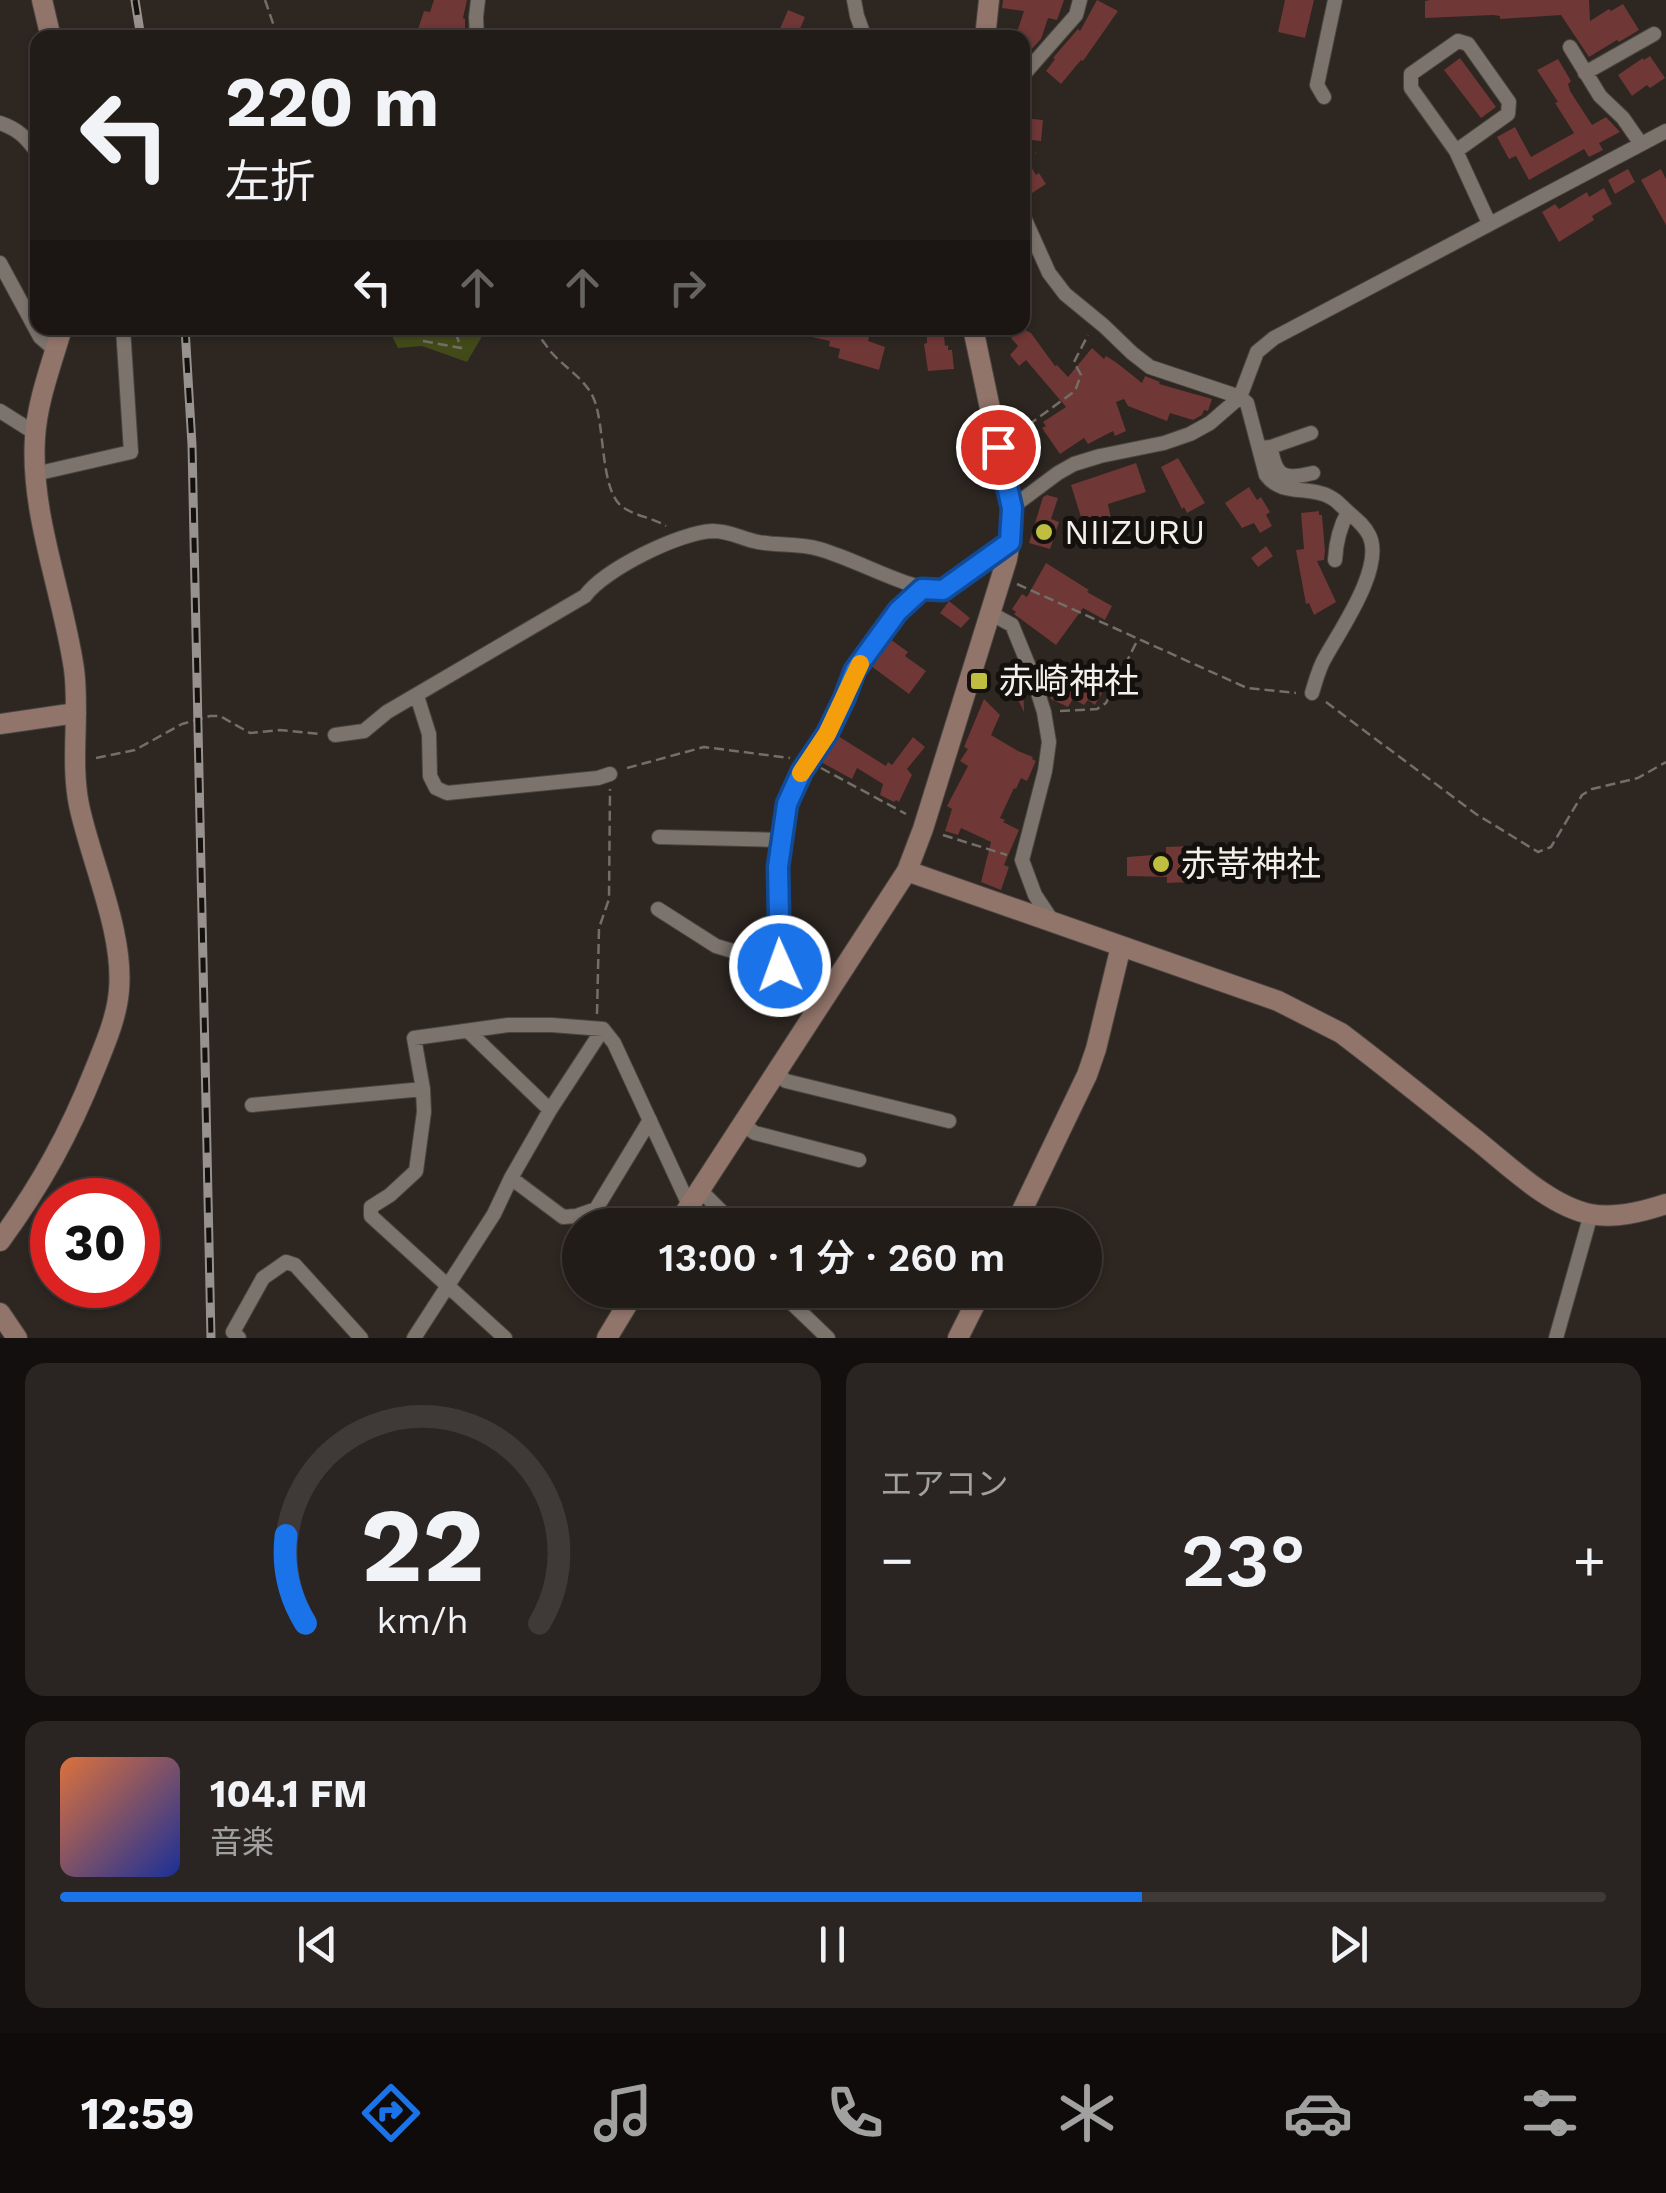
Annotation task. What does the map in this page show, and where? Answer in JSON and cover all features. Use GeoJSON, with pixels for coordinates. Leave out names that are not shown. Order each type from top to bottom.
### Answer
{"type":"FeatureCollection","features":[{"type":"Feature","properties":{"kind":"street"},"geometry":{"type":"LineString","coordinates":[[42,0],[48,30]]}},
{"type":"Feature","properties":{"kind":"street"},"geometry":{"type":"LineString","coordinates":[[477,30],[478,0]]}},
{"type":"Feature","properties":{"kind":"street"},"geometry":{"type":"LineString","coordinates":[[854,0],[862,30]]}},
{"type":"Feature","properties":{"kind":"street"},"geometry":{"type":"LineString","coordinates":[[986,30],[989,0]]}},
{"type":"Feature","properties":{"kind":"street"},"geometry":{"type":"LineString","coordinates":[[1030,68],[1076,14],[1080,0]]}},
{"type":"Feature","properties":{"kind":"street"},"geometry":{"type":"LineString","coordinates":[[1324,97],[1317,85],[1335,0]]}},
{"type":"Feature","properties":{"kind":"street"},"geometry":{"type":"LineString","coordinates":[[1585,73],[1654,34]]}},
{"type":"Feature","properties":{"kind":"street"},"geometry":{"type":"LineString","coordinates":[[1456,151],[1508,114],[1509,102],[1468,44],[1458,41],[1411,74],[1411,88],[1456,151],[1489,223]]}},
{"type":"Feature","properties":{"kind":"street"},"geometry":{"type":"LineString","coordinates":[[1570,48],[1600,96],[1624,118],[1641,144]]}},
{"type":"Feature","properties":{"kind":"street"},"geometry":{"type":"LineString","coordinates":[[0,123],[15,128],[30,142]]}},
{"type":"Feature","properties":{"kind":"street"},"geometry":{"type":"LineString","coordinates":[[1012,508],[1074,464],[1164,443],[1210,423],[1240,397],[1257,352],[1274,338],[1666,131]]}},
{"type":"Feature","properties":{"kind":"street"},"geometry":{"type":"LineString","coordinates":[[1030,231],[1049,273],[1065,294],[1150,367],[1240,397],[1247,403],[1276,470],[1290,478],[1313,473]]}},
{"type":"Feature","properties":{"kind":"street"},"geometry":{"type":"LineString","coordinates":[[0,263],[30,318]]}},
{"type":"Feature","properties":{"kind":"street"},"geometry":{"type":"LineString","coordinates":[[39,335],[56,352]]}},
{"type":"Feature","properties":{"kind":"street"},"geometry":{"type":"LineString","coordinates":[[0,1241],[61,1148],[104,1046],[119,990],[114,933],[78,797],[74,670],[36,474],[35,433],[60,335]]}},
{"type":"Feature","properties":{"kind":"street"},"geometry":{"type":"LineString","coordinates":[[36,474],[131,452],[123,335]]}},
{"type":"Feature","properties":{"kind":"street"},"geometry":{"type":"LineString","coordinates":[[688,1208],[907,872],[924,826],[1010,542],[1012,508],[974,335]]}},
{"type":"Feature","properties":{"kind":"street"},"geometry":{"type":"LineString","coordinates":[[0,411],[35,433]]}},
{"type":"Feature","properties":{"kind":"street"},"geometry":{"type":"LineString","coordinates":[[1266,448],[1310,433]]}},
{"type":"Feature","properties":{"kind":"street"},"geometry":{"type":"LineString","coordinates":[[1266,448],[1266,475],[1271,482],[1288,490],[1332,498],[1360,523],[1373,546],[1369,575],[1345,627],[1323,660],[1312,693]]}},
{"type":"Feature","properties":{"kind":"street"},"geometry":{"type":"LineString","coordinates":[[1334,560],[1341,524],[1348,512]]}},
{"type":"Feature","properties":{"kind":"street"},"geometry":{"type":"LineString","coordinates":[[335,735],[364,731],[387,712],[584,596],[628,563],[685,536],[728,532],[757,542],[800,545],[922,589],[943,590],[1010,542]]}},
{"type":"Feature","properties":{"kind":"street"},"geometry":{"type":"LineString","coordinates":[[780,966],[777,880],[787,804],[827,734],[855,670],[898,611],[922,589]]}},
{"type":"Feature","properties":{"kind":"street"},"geometry":{"type":"LineString","coordinates":[[990,613],[1012,625],[1044,712],[1047,757],[1022,860],[1036,896],[1053,922]]}},
{"type":"Feature","properties":{"kind":"street"},"geometry":{"type":"LineString","coordinates":[[417,696],[430,734],[430,776],[436,788],[447,793],[610,774]]}},
{"type":"Feature","properties":{"kind":"street"},"geometry":{"type":"LineString","coordinates":[[0,724],[76,713]]}},
{"type":"Feature","properties":{"kind":"street"},"geometry":{"type":"LineString","coordinates":[[659,838],[780,840]]}},
{"type":"Feature","properties":{"kind":"street"},"geometry":{"type":"LineString","coordinates":[[907,872],[1278,1001],[1341,1032],[1564,1206],[1591,1214],[1616,1215],[1666,1204]]}},
{"type":"Feature","properties":{"kind":"street"},"geometry":{"type":"LineString","coordinates":[[658,909],[716,946],[836,982]]}},
{"type":"Feature","properties":{"kind":"street"},"geometry":{"type":"LineString","coordinates":[[1022,1208],[1087,1075],[1121,946]]}},
{"type":"Feature","properties":{"kind":"street"},"geometry":{"type":"LineString","coordinates":[[505,1338],[371,1216],[370,1206],[390,1195],[416,1170],[424,1112],[414,1038],[508,1024],[603,1030],[614,1043],[650,1120],[700,1208]]}},
{"type":"Feature","properties":{"kind":"street"},"geometry":{"type":"LineString","coordinates":[[414,1338],[494,1214],[550,1110],[603,1030]]}},
{"type":"Feature","properties":{"kind":"street"},"geometry":{"type":"LineString","coordinates":[[468,1031],[550,1110]]}},
{"type":"Feature","properties":{"kind":"street"},"geometry":{"type":"LineString","coordinates":[[776,1073],[786,1081],[949,1121]]}},
{"type":"Feature","properties":{"kind":"street"},"geometry":{"type":"LineString","coordinates":[[252,1105],[423,1089]]}},
{"type":"Feature","properties":{"kind":"street"},"geometry":{"type":"LineString","coordinates":[[511,1178],[563,1217],[596,1209],[650,1120]]}},
{"type":"Feature","properties":{"kind":"street"},"geometry":{"type":"LineString","coordinates":[[742,1124],[755,1133],[859,1160]]}},
{"type":"Feature","properties":{"kind":"street"},"geometry":{"type":"LineString","coordinates":[[694,1198],[709,1208]]}},
{"type":"Feature","properties":{"kind":"street"},"geometry":{"type":"LineString","coordinates":[[1556,1338],[1591,1214]]}},
{"type":"Feature","properties":{"kind":"street"},"geometry":{"type":"LineString","coordinates":[[238,1338],[233,1332],[263,1278],[286,1262],[294,1265],[361,1338]]}},
{"type":"Feature","properties":{"kind":"street"},"geometry":{"type":"LineString","coordinates":[[607,1338],[625,1308]]}},
{"type":"Feature","properties":{"kind":"street"},"geometry":{"type":"LineString","coordinates":[[797,1308],[828,1338]]}},
{"type":"Feature","properties":{"kind":"street"},"geometry":{"type":"LineString","coordinates":[[958,1338],[973,1308]]}},
{"type":"Feature","properties":{"kind":"street"},"geometry":{"type":"LineString","coordinates":[[0,1313],[17,1338]]}},
{"type":"Feature","properties":{"kind":"path"},"geometry":{"type":"LineString","coordinates":[[265,0],[275,30]]}},
{"type":"Feature","properties":{"kind":"path"},"geometry":{"type":"LineString","coordinates":[[1030,150],[1036,153]]}},
{"type":"Feature","properties":{"kind":"path"},"geometry":{"type":"LineString","coordinates":[[998,447],[1077,388],[1082,375],[1074,362],[1096,319]]}},
{"type":"Feature","properties":{"kind":"path"},"geometry":{"type":"LineString","coordinates":[[423,342],[461,348],[456,335]]}},
{"type":"Feature","properties":{"kind":"path"},"geometry":{"type":"LineString","coordinates":[[538,335],[580,378],[594,399],[609,482],[618,502],[685,536]]}},
{"type":"Feature","properties":{"kind":"path"},"geometry":{"type":"LineString","coordinates":[[1001,578],[1246,688],[1312,693],[1476,814],[1538,852],[1551,847],[1582,795],[1638,778],[1666,762]]}},
{"type":"Feature","properties":{"kind":"path"},"geometry":{"type":"LineString","coordinates":[[1044,712],[1098,708],[1106,703],[1137,640]]}},
{"type":"Feature","properties":{"kind":"path"},"geometry":{"type":"LineString","coordinates":[[74,761],[135,750],[182,724],[210,716],[220,716],[250,733],[280,730],[335,735]]}},
{"type":"Feature","properties":{"kind":"path"},"geometry":{"type":"LineString","coordinates":[[603,1030],[597,1000],[599,928],[609,899],[610,774],[704,746],[809,760],[924,826],[1022,860]]}},
{"type":"Feature","properties":{"kind":"green space"},"geometry":{"type":"Polygon","coordinates":[[[392,335],[483,335],[467,362],[422,346],[398,348],[392,335]]]}},
{"type":"Feature","properties":{"kind":"building"},"geometry":{"type":"Polygon","coordinates":[[[434,0],[467,0],[465,30],[418,29],[424,11],[430,12],[434,0]]]}},
{"type":"Feature","properties":{"kind":"building"},"geometry":{"type":"Polygon","coordinates":[[[1003,0],[1064,0],[1057,20],[1048,18],[1041,39],[1030,51],[1030,30],[1018,30],[1024,11],[1002,8],[1003,0]]]}},
{"type":"Feature","properties":{"kind":"building"},"geometry":{"type":"Polygon","coordinates":[[[1097,0],[1118,11],[1083,61],[1061,84],[1046,71],[1058,52],[1080,31],[1097,0]]]}},
{"type":"Feature","properties":{"kind":"building"},"geometry":{"type":"Polygon","coordinates":[[[1285,0],[1314,0],[1305,38],[1278,32],[1285,0]]]}},
{"type":"Feature","properties":{"kind":"building"},"geometry":{"type":"Polygon","coordinates":[[[1430,0],[1589,0],[1590,21],[1623,4],[1639,30],[1589,57],[1561,15],[1425,18],[1425,1],[1430,0]]]}},
{"type":"Feature","properties":{"kind":"building"},"geometry":{"type":"Polygon","coordinates":[[[788,10],[805,17],[799,30],[779,30],[788,10]]]}},
{"type":"Feature","properties":{"kind":"building"},"geometry":{"type":"Polygon","coordinates":[[[1650,56],[1665,78],[1632,96],[1618,75],[1650,56]]]}},
{"type":"Feature","properties":{"kind":"building"},"geometry":{"type":"Polygon","coordinates":[[[1460,58],[1496,107],[1481,118],[1444,70],[1460,58]]]}},
{"type":"Feature","properties":{"kind":"building"},"geometry":{"type":"Polygon","coordinates":[[[1558,59],[1571,81],[1570,91],[1592,125],[1606,117],[1620,132],[1599,143],[1603,150],[1589,157],[1584,149],[1529,180],[1516,156],[1509,159],[1497,137],[1515,127],[1531,157],[1574,133],[1537,70],[1558,59]]]}},
{"type":"Feature","properties":{"kind":"building"},"geometry":{"type":"Polygon","coordinates":[[[1030,119],[1043,120],[1041,141],[1030,140],[1030,119]]]}},
{"type":"Feature","properties":{"kind":"building"},"geometry":{"type":"Polygon","coordinates":[[[1030,165],[1046,184],[1032,193],[1030,190],[1030,165]]]}},
{"type":"Feature","properties":{"kind":"building"},"geometry":{"type":"Polygon","coordinates":[[[1628,169],[1635,182],[1615,194],[1608,180],[1628,169]]]}},
{"type":"Feature","properties":{"kind":"building"},"geometry":{"type":"Polygon","coordinates":[[[1661,169],[1666,179],[1666,225],[1641,180],[1661,169]]]}},
{"type":"Feature","properties":{"kind":"building"},"geometry":{"type":"Polygon","coordinates":[[[1604,188],[1612,204],[1559,242],[1542,212],[1555,204],[1559,209],[1587,192],[1589,197],[1604,188]]]}},
{"type":"Feature","properties":{"kind":"building"},"geometry":{"type":"Polygon","coordinates":[[[1031,333],[1068,377],[1092,348],[1142,383],[1145,376],[1159,384],[1212,399],[1208,411],[1193,420],[1170,413],[1167,421],[1128,406],[1124,399],[1116,402],[1126,431],[1115,436],[1113,431],[1088,444],[1084,438],[1060,454],[1042,428],[1046,426],[1043,422],[1066,407],[1026,360],[1019,366],[1010,355],[1018,346],[1011,338],[1031,333]]]}},
{"type":"Feature","properties":{"kind":"building"},"geometry":{"type":"Polygon","coordinates":[[[803,335],[869,335],[868,341],[885,347],[879,370],[838,358],[840,349],[829,346],[830,341],[803,335]]]}},
{"type":"Feature","properties":{"kind":"building"},"geometry":{"type":"Polygon","coordinates":[[[944,336],[945,346],[952,350],[954,369],[928,371],[924,344],[927,337],[944,336]]]}},
{"type":"Feature","properties":{"kind":"building"},"geometry":{"type":"Polygon","coordinates":[[[1178,458],[1205,503],[1187,513],[1161,467],[1178,458]]]}},
{"type":"Feature","properties":{"kind":"building"},"geometry":{"type":"Polygon","coordinates":[[[1136,463],[1146,492],[1108,504],[1113,529],[1090,536],[1071,485],[1136,463]]]}},
{"type":"Feature","properties":{"kind":"building"},"geometry":{"type":"Polygon","coordinates":[[[1249,487],[1270,512],[1266,515],[1272,526],[1260,533],[1254,523],[1242,528],[1225,503],[1249,487]]]}},
{"type":"Feature","properties":{"kind":"building","name":"NIIZURU"},"geometry":{"type":"Polygon","coordinates":[[[1043,497],[1058,498],[1051,519],[1059,522],[1050,549],[1029,543],[1043,497]]]}},
{"type":"Feature","properties":{"kind":"building"},"geometry":{"type":"Polygon","coordinates":[[[1319,511],[1325,551],[1324,560],[1317,561],[1336,602],[1314,615],[1309,603],[1306,604],[1296,550],[1304,549],[1301,513],[1319,511]]]}},
{"type":"Feature","properties":{"kind":"building"},"geometry":{"type":"Polygon","coordinates":[[[1266,546],[1273,556],[1258,567],[1251,558],[1266,546]]]}},
{"type":"Feature","properties":{"kind":"building"},"geometry":{"type":"Polygon","coordinates":[[[1046,563],[1112,606],[1105,620],[1083,608],[1056,645],[1012,609],[1022,594],[1027,597],[1046,563]]]}},
{"type":"Feature","properties":{"kind":"building"},"geometry":{"type":"Polygon","coordinates":[[[949,601],[970,618],[961,628],[940,613],[949,601]]]}},
{"type":"Feature","properties":{"kind":"building"},"geometry":{"type":"Polygon","coordinates":[[[890,639],[926,671],[909,694],[871,666],[890,639]]]}},
{"type":"Feature","properties":{"kind":"building"},"geometry":{"type":"Polygon","coordinates":[[[1005,667],[1019,671],[1023,679],[1024,712],[1011,685],[996,680],[1005,667]]]}},
{"type":"Feature","properties":{"kind":"building"},"geometry":{"type":"Polygon","coordinates":[[[1059,674],[1083,688],[1087,681],[1101,689],[1095,705],[1073,699],[1068,707],[1051,699],[1049,692],[1059,674]]]}},
{"type":"Feature","properties":{"kind":"building"},"geometry":{"type":"Polygon","coordinates":[[[984,699],[1000,715],[991,735],[1036,761],[1027,781],[1021,778],[1014,788],[1000,818],[1019,830],[1004,865],[1009,867],[1001,890],[981,882],[991,842],[961,828],[958,835],[945,831],[952,809],[947,806],[968,766],[960,761],[968,749],[964,747],[984,699]]]}},
{"type":"Feature","properties":{"kind":"building"},"geometry":{"type":"Polygon","coordinates":[[[838,736],[886,766],[888,762],[892,765],[913,737],[925,747],[907,769],[912,775],[899,802],[880,795],[883,784],[857,768],[852,779],[821,762],[838,736]]]}},
{"type":"Feature","properties":{"kind":"building","name":"赤嵜神社"},"geometry":{"type":"Polygon","coordinates":[[[1190,846],[1196,871],[1191,871],[1192,882],[1167,883],[1167,877],[1127,876],[1127,857],[1166,854],[1166,847],[1190,846]]]}},
{"type":"Feature","properties":{"kind":"railway"},"geometry":{"type":"LineString","coordinates":[[135,0],[140,30]]}},
{"type":"Feature","properties":{"kind":"railway"},"geometry":{"type":"LineString","coordinates":[[185,335],[192,445],[211,1338]]}},
{"type":"Feature","properties":{"kind":"slow traffic"},"geometry":{"type":"LineString","coordinates":[[801,773],[827,734],[860,664]]}},
{"type":"Feature","properties":{"kind":"place","name":"NIIZURU"},"geometry":{"type":"Point","coordinates":[1044,532]}},
{"type":"Feature","properties":{"kind":"place","name":"赤崎神社"},"geometry":{"type":"Point","coordinates":[979,681]}},
{"type":"Feature","properties":{"kind":"place","name":"赤嵜神社"},"geometry":{"type":"Point","coordinates":[1161,864]}},
{"type":"Feature","properties":{"kind":"route"},"geometry":{"type":"LineString","coordinates":[[780,966],[778,867],[787,804],[802,771],[827,734],[855,670],[898,611],[922,589],[943,590],[1010,542],[1012,508],[998,447]]}}]}
